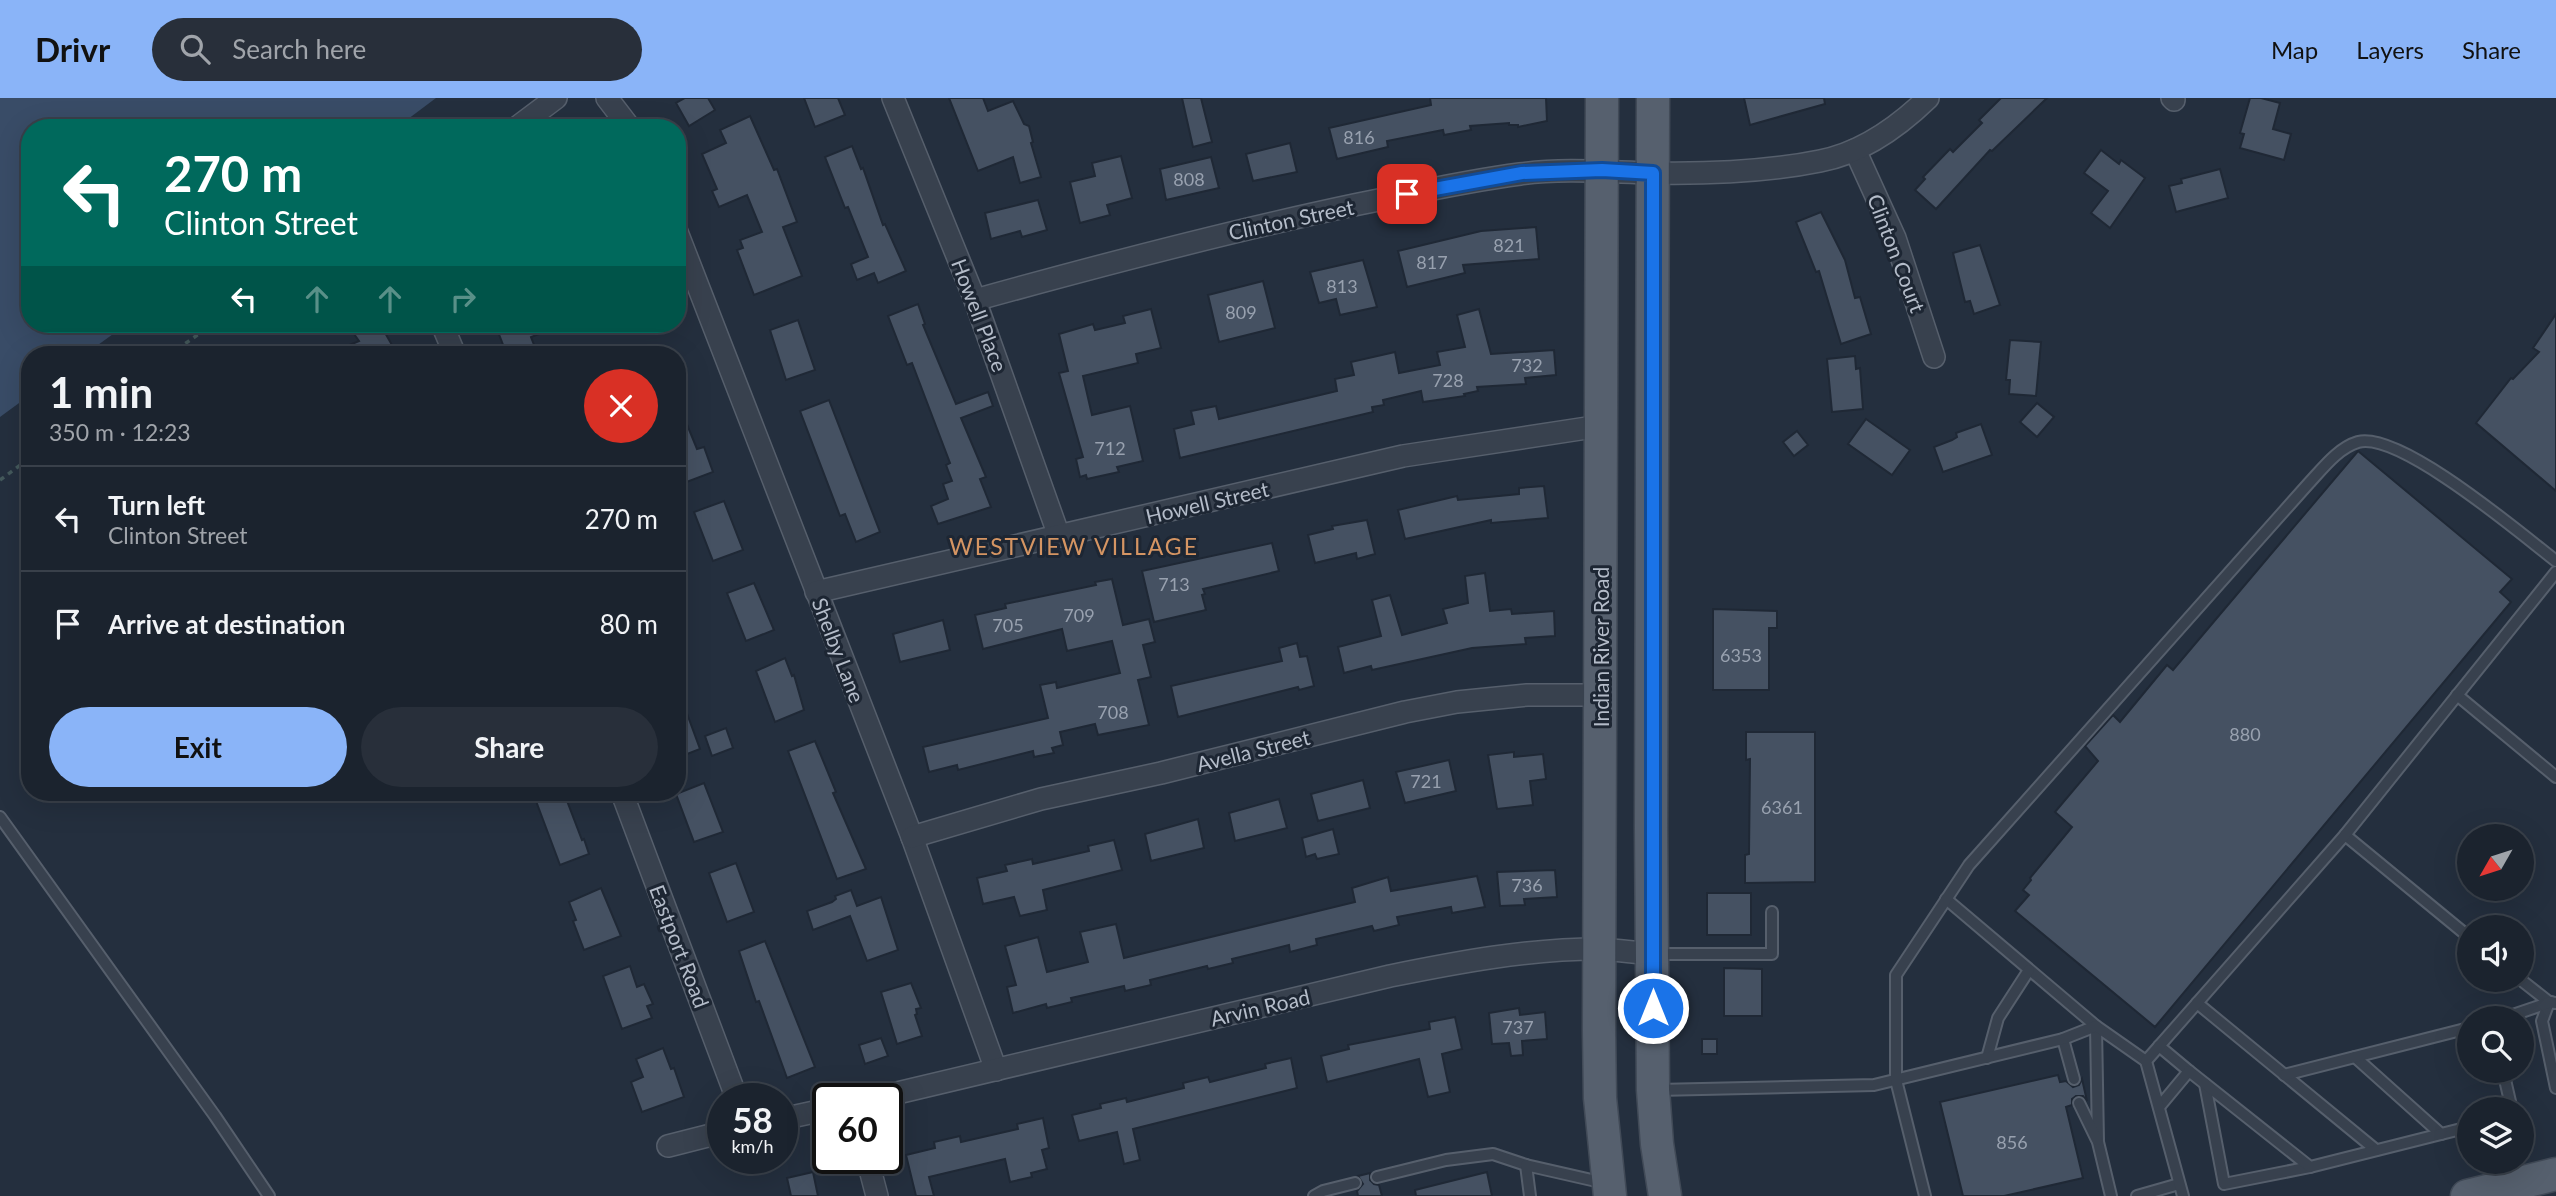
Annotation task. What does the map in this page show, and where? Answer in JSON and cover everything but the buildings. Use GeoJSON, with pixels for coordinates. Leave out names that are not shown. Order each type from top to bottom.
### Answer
{"type":"FeatureCollection","features":[{"type":"Feature","properties":{"kind":"main road","name":"Indian River Road"},"geometry":{"type":"LineString","coordinates":[[1602,98],[1600,1098],[1609,1190]]}},
{"type":"Feature","properties":{"kind":"main road"},"geometry":{"type":"LineString","coordinates":[[1653,98],[1653,1090],[1665,1196]]}},
{"type":"Feature","properties":{"kind":"main road"},"geometry":{"type":"LineString","coordinates":[[2468,1196],[2556,1174]]}},
{"type":"Feature","properties":{"kind":"street"},"geometry":{"type":"LineString","coordinates":[[528,119],[556,98]]}},
{"type":"Feature","properties":{"kind":"street"},"geometry":{"type":"LineString","coordinates":[[607,98],[623,119]]}},
{"type":"Feature","properties":{"kind":"street","name":"Howell Place"},"geometry":{"type":"LineString","coordinates":[[892,98],[975,300],[1059,536]]}},
{"type":"Feature","properties":{"kind":"street","name":"Clinton Street"},"geometry":{"type":"LineString","coordinates":[[975,300],[1264,224],[1522,173],[1602,170],[1653,173],[1754,169],[1822,161],[1855,150],[1886,134],[1928,98]]}},
{"type":"Feature","properties":{"kind":"street","name":"Clinton Court"},"geometry":{"type":"LineString","coordinates":[[1855,150],[1895,238],[1934,357]]}},
{"type":"Feature","properties":{"kind":"street","name":"Shelby Lane"},"geometry":{"type":"LineString","coordinates":[[686,255],[912,837],[996,1070]]}},
{"type":"Feature","properties":{"kind":"street","name":"Howell Street"},"geometry":{"type":"LineString","coordinates":[[816,592],[1403,456],[1600,426]]}},
{"type":"Feature","properties":{"kind":"street","name":"Avella Street"},"geometry":{"type":"LineString","coordinates":[[912,837],[1041,799],[1161,773],[1405,712],[1457,702],[1527,695],[1600,695]]}},
{"type":"Feature","properties":{"kind":"street","name":"Eastport Road"},"geometry":{"type":"LineString","coordinates":[[625,801],[731,1083]]}},
{"type":"Feature","properties":{"kind":"street","name":"Arvin Road"},"geometry":{"type":"LineString","coordinates":[[903,1092],[1459,962],[1529,953],[1600,949],[1652,954]]}},
{"type":"Feature","properties":{"kind":"street"},"geometry":{"type":"LineString","coordinates":[[668,1146],[707,1136]]}},
{"type":"Feature","properties":{"kind":"street"},"geometry":{"type":"LineString","coordinates":[[871,1174],[877,1196]]}},
{"type":"Feature","properties":{"kind":"lane"},"geometry":{"type":"LineString","coordinates":[[1926,1196],[1896,1080],[1896,975],[1969,865],[2341,450],[2358,442],[2374,441],[2396,448],[2471,495],[2556,561]]}},
{"type":"Feature","properties":{"kind":"lane"},"geometry":{"type":"LineString","coordinates":[[2146,1061],[2345,835],[2556,572]]}},
{"type":"Feature","properties":{"kind":"lane"},"geometry":{"type":"LineString","coordinates":[[2457,695],[2556,777]]}},
{"type":"Feature","properties":{"kind":"lane"},"geometry":{"type":"LineString","coordinates":[[0,817],[207,1105],[269,1196]]}},
{"type":"Feature","properties":{"kind":"lane"},"geometry":{"type":"LineString","coordinates":[[2345,835],[2457,927]]}},
{"type":"Feature","properties":{"kind":"lane"},"geometry":{"type":"LineString","coordinates":[[1946,899],[2096,1026],[2146,1061],[2183,1196]]}},
{"type":"Feature","properties":{"kind":"lane"},"geometry":{"type":"LineString","coordinates":[[1652,954],[1772,954],[1772,912]]}},
{"type":"Feature","properties":{"kind":"lane"},"geometry":{"type":"LineString","coordinates":[[1987,1058],[1998,1018],[2029,970]]}},
{"type":"Feature","properties":{"kind":"lane"},"geometry":{"type":"LineString","coordinates":[[2534,988],[2554,1001]]}},
{"type":"Feature","properties":{"kind":"lane"},"geometry":{"type":"LineString","coordinates":[[2534,1008],[2554,1001]]}},
{"type":"Feature","properties":{"kind":"lane"},"geometry":{"type":"LineString","coordinates":[[2554,1001],[2542,1021],[2556,1088]]}},
{"type":"Feature","properties":{"kind":"lane"},"geometry":{"type":"LineString","coordinates":[[2197,1003],[2376,1150]]}},
{"type":"Feature","properties":{"kind":"lane"},"geometry":{"type":"LineString","coordinates":[[1653,1090],[1874,1085],[2063,1039],[2096,1026]]}},
{"type":"Feature","properties":{"kind":"lane"},"geometry":{"type":"LineString","coordinates":[[2096,1026],[2098,1142]]}},
{"type":"Feature","properties":{"kind":"lane"},"geometry":{"type":"LineString","coordinates":[[2284,1074],[2457,1031]]}},
{"type":"Feature","properties":{"kind":"lane"},"geometry":{"type":"LineString","coordinates":[[2063,1039],[2074,1079]]}},
{"type":"Feature","properties":{"kind":"lane"},"geometry":{"type":"LineString","coordinates":[[2159,1046],[2310,1167]]}},
{"type":"Feature","properties":{"kind":"lane"},"geometry":{"type":"LineString","coordinates":[[2355,1057],[2441,1134]]}},
{"type":"Feature","properties":{"kind":"lane"},"geometry":{"type":"LineString","coordinates":[[2158,1107],[2189,1071]]}},
{"type":"Feature","properties":{"kind":"lane"},"geometry":{"type":"LineString","coordinates":[[2205,1084],[2224,1184],[2310,1167],[2457,1130]]}},
{"type":"Feature","properties":{"kind":"lane"},"geometry":{"type":"LineString","coordinates":[[2079,1103],[2098,1142],[2111,1196]]}},
{"type":"Feature","properties":{"kind":"lane"},"geometry":{"type":"LineString","coordinates":[[1377,1177],[1446,1160],[1493,1154],[1609,1190]]}},
{"type":"Feature","properties":{"kind":"lane"},"geometry":{"type":"LineString","coordinates":[[1526,1165],[1530,1196]]}},
{"type":"Feature","properties":{"kind":"lane"},"geometry":{"type":"LineString","coordinates":[[1314,1196],[1355,1183]]}},
{"type":"Feature","properties":{"kind":"lane"},"geometry":{"type":"LineString","coordinates":[[2137,1196],[2179,1184]]}},
{"type":"Feature","properties":{"kind":"path"},"geometry":{"type":"LineString","coordinates":[[182,346],[200,333]]}},
{"type":"Feature","properties":{"kind":"path"},"geometry":{"type":"LineString","coordinates":[[0,480],[21,465]]}},
{"type":"Feature","properties":{"kind":"water"},"geometry":{"type":"Polygon","coordinates":[[[0,98],[436,98],[408,119],[21,119],[21,333],[115,333],[96,346],[21,346],[21,402],[0,417],[0,98]]]}},
{"type":"Feature","properties":{"kind":"district","name":"WESTVIEW VILLAGE"},"geometry":{"type":"Point","coordinates":[1074,546]}},
{"type":"Feature","properties":{"kind":"route"},"geometry":{"type":"LineString","coordinates":[[1407,194],[1522,173],[1602,170],[1653,173],[1653,1008]]}}]}
